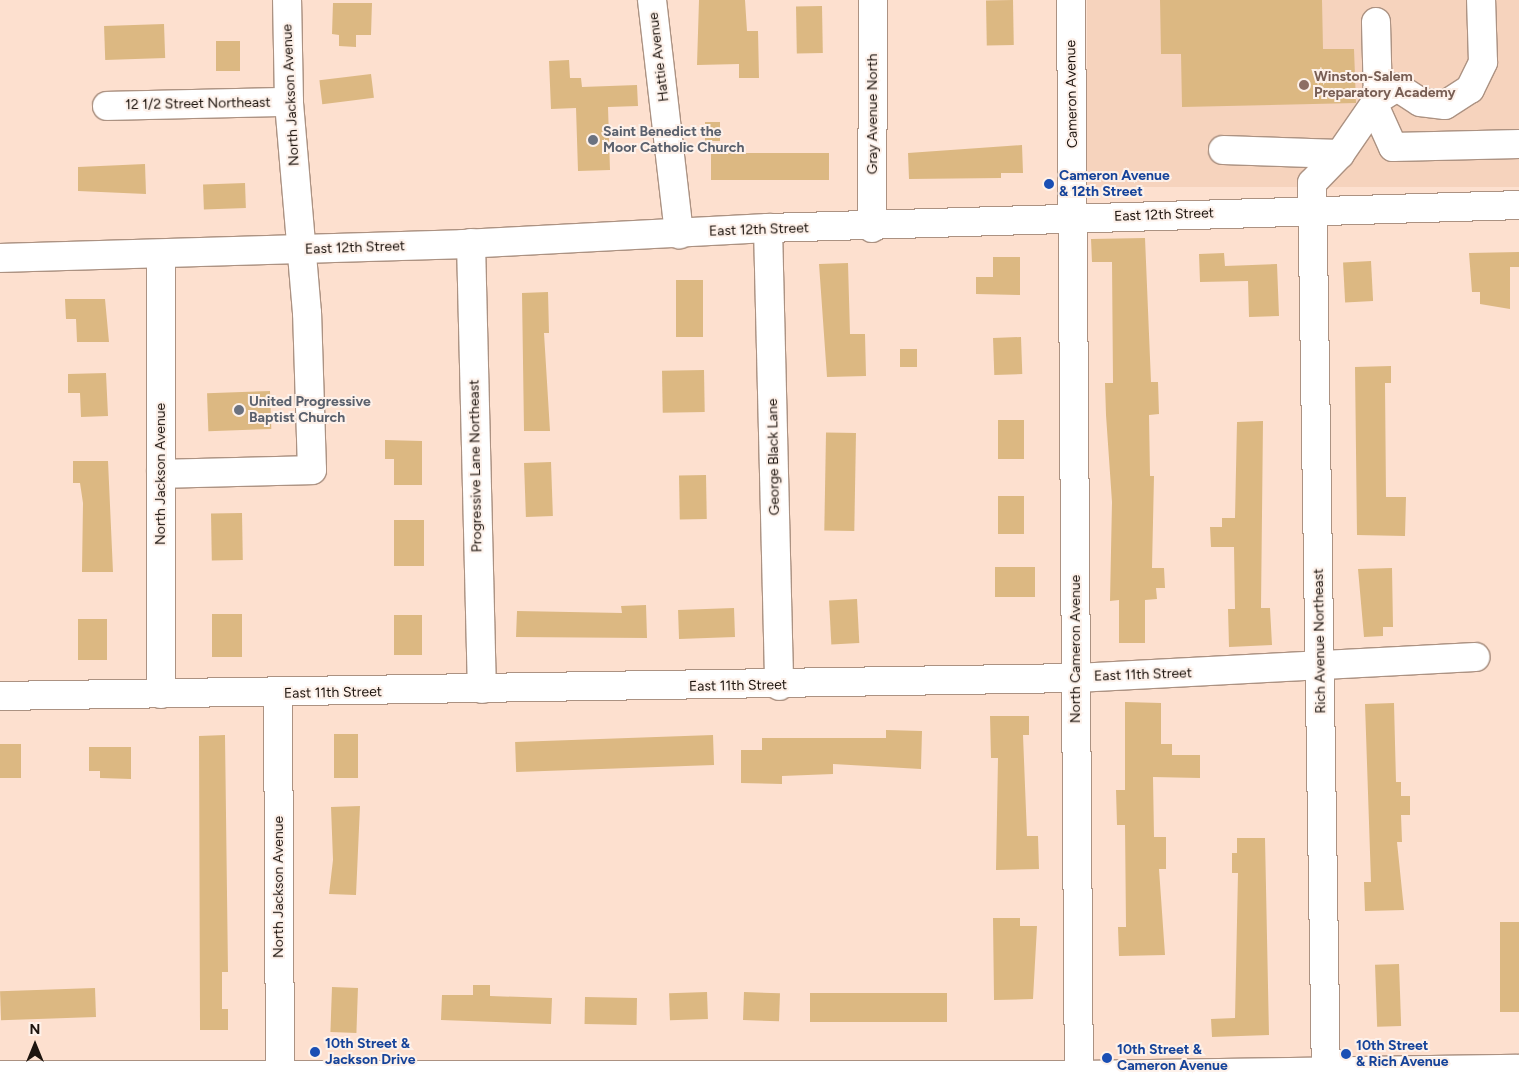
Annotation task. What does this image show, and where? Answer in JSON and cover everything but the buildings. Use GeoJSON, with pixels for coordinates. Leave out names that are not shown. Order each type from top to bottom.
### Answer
{"type":"FeatureCollection","features":[{"type":"Feature","properties":{"kind":"street","name":"North Jackson Avenue"},"geometry":{"type":"LineString","coordinates":[[161,474],[312,470],[301,249],[289,102],[287,0]]}},
{"type":"Feature","properties":{"kind":"street","name":"Hattie Avenue"},"geometry":{"type":"LineString","coordinates":[[652,0],[679,234]]}},
{"type":"Feature","properties":{"kind":"street","name":"Gray Avenue North"},"geometry":{"type":"LineString","coordinates":[[872,228],[873,0]]}},
{"type":"Feature","properties":{"kind":"street","name":"Cameron Avenue"},"geometry":{"type":"LineString","coordinates":[[1071,0],[1074,218]]}},
{"type":"Feature","properties":{"kind":"street"},"geometry":{"type":"LineString","coordinates":[[1376,102],[1396,87],[1420,102],[1445,105],[1470,89],[1483,62],[1481,0]]}},
{"type":"Feature","properties":{"kind":"street"},"geometry":{"type":"LineString","coordinates":[[1376,22],[1376,102],[1393,147],[1519,144]]}},
{"type":"Feature","properties":{"kind":"street","name":"12 1/2 Street Northeast"},"geometry":{"type":"LineString","coordinates":[[108,106],[289,102]]}},
{"type":"Feature","properties":{"kind":"street","name":"Rich Avenue Northeast"},"geometry":{"type":"LineString","coordinates":[[1326,1076],[1314,210],[1312,183],[1340,154],[1376,102]]}},
{"type":"Feature","properties":{"kind":"street"},"geometry":{"type":"LineString","coordinates":[[1223,150],[1340,154]]}},
{"type":"Feature","properties":{"kind":"street","name":"East 12th Street"},"geometry":{"type":"LineString","coordinates":[[0,258],[161,255],[471,244],[768,228],[872,228],[1074,218],[1519,205]]}},
{"type":"Feature","properties":{"kind":"street","name":"North Cameron Avenue"},"geometry":{"type":"LineString","coordinates":[[1074,218],[1079,1078]]}},
{"type":"Feature","properties":{"kind":"street","name":"George Black Lane"},"geometry":{"type":"LineString","coordinates":[[768,228],[780,686]]}},
{"type":"Feature","properties":{"kind":"street","name":"Progressive Lane Northeast"},"geometry":{"type":"LineString","coordinates":[[471,244],[482,690]]}},
{"type":"Feature","properties":{"kind":"street","name":"North Jackson Avenue"},"geometry":{"type":"LineString","coordinates":[[161,255],[161,694]]}},
{"type":"Feature","properties":{"kind":"street","name":"East 11th Street"},"geometry":{"type":"LineString","coordinates":[[0,696],[278,694],[780,686],[1321,669],[1475,657]]}},
{"type":"Feature","properties":{"kind":"street","name":"North Jackson Avenue"},"geometry":{"type":"LineString","coordinates":[[278,694],[280,1077]]}},
{"type":"Feature","properties":{"kind":"street"},"geometry":{"type":"LineString","coordinates":[[0,1074],[517,1078],[1079,1078],[1326,1076],[1519,1069]]}},
{"type":"Feature","properties":{"kind":"shaded area","name":"Winston-Salem Preparatory Academy"},"geometry":{"type":"Polygon","coordinates":[[[1087,0],[1519,0],[1519,187],[1087,187],[1087,0]]]}},
{"type":"Feature","properties":{"kind":"place","name":"Winston-Salem Preparatory Academy"},"geometry":{"type":"Point","coordinates":[1304,85]}},
{"type":"Feature","properties":{"kind":"place","name":"Saint Benedict the Moor Catholic Church"},"geometry":{"type":"Point","coordinates":[593,140]}},
{"type":"Feature","properties":{"kind":"place","name":"Cameron Avenue & 12th Street"},"geometry":{"type":"Point","coordinates":[1049,184]}},
{"type":"Feature","properties":{"kind":"place","name":"United Progressive Baptist Church"},"geometry":{"type":"Point","coordinates":[239,410]}},
{"type":"Feature","properties":{"kind":"place","name":"10th Street & Jackson Drive"},"geometry":{"type":"Point","coordinates":[315,1052]}},
{"type":"Feature","properties":{"kind":"place","name":"10th Street & Rich Avenue"},"geometry":{"type":"Point","coordinates":[1346,1054]}},
{"type":"Feature","properties":{"kind":"place","name":"10th Street & Cameron Avenue"},"geometry":{"type":"Point","coordinates":[1107,1058]}}]}
